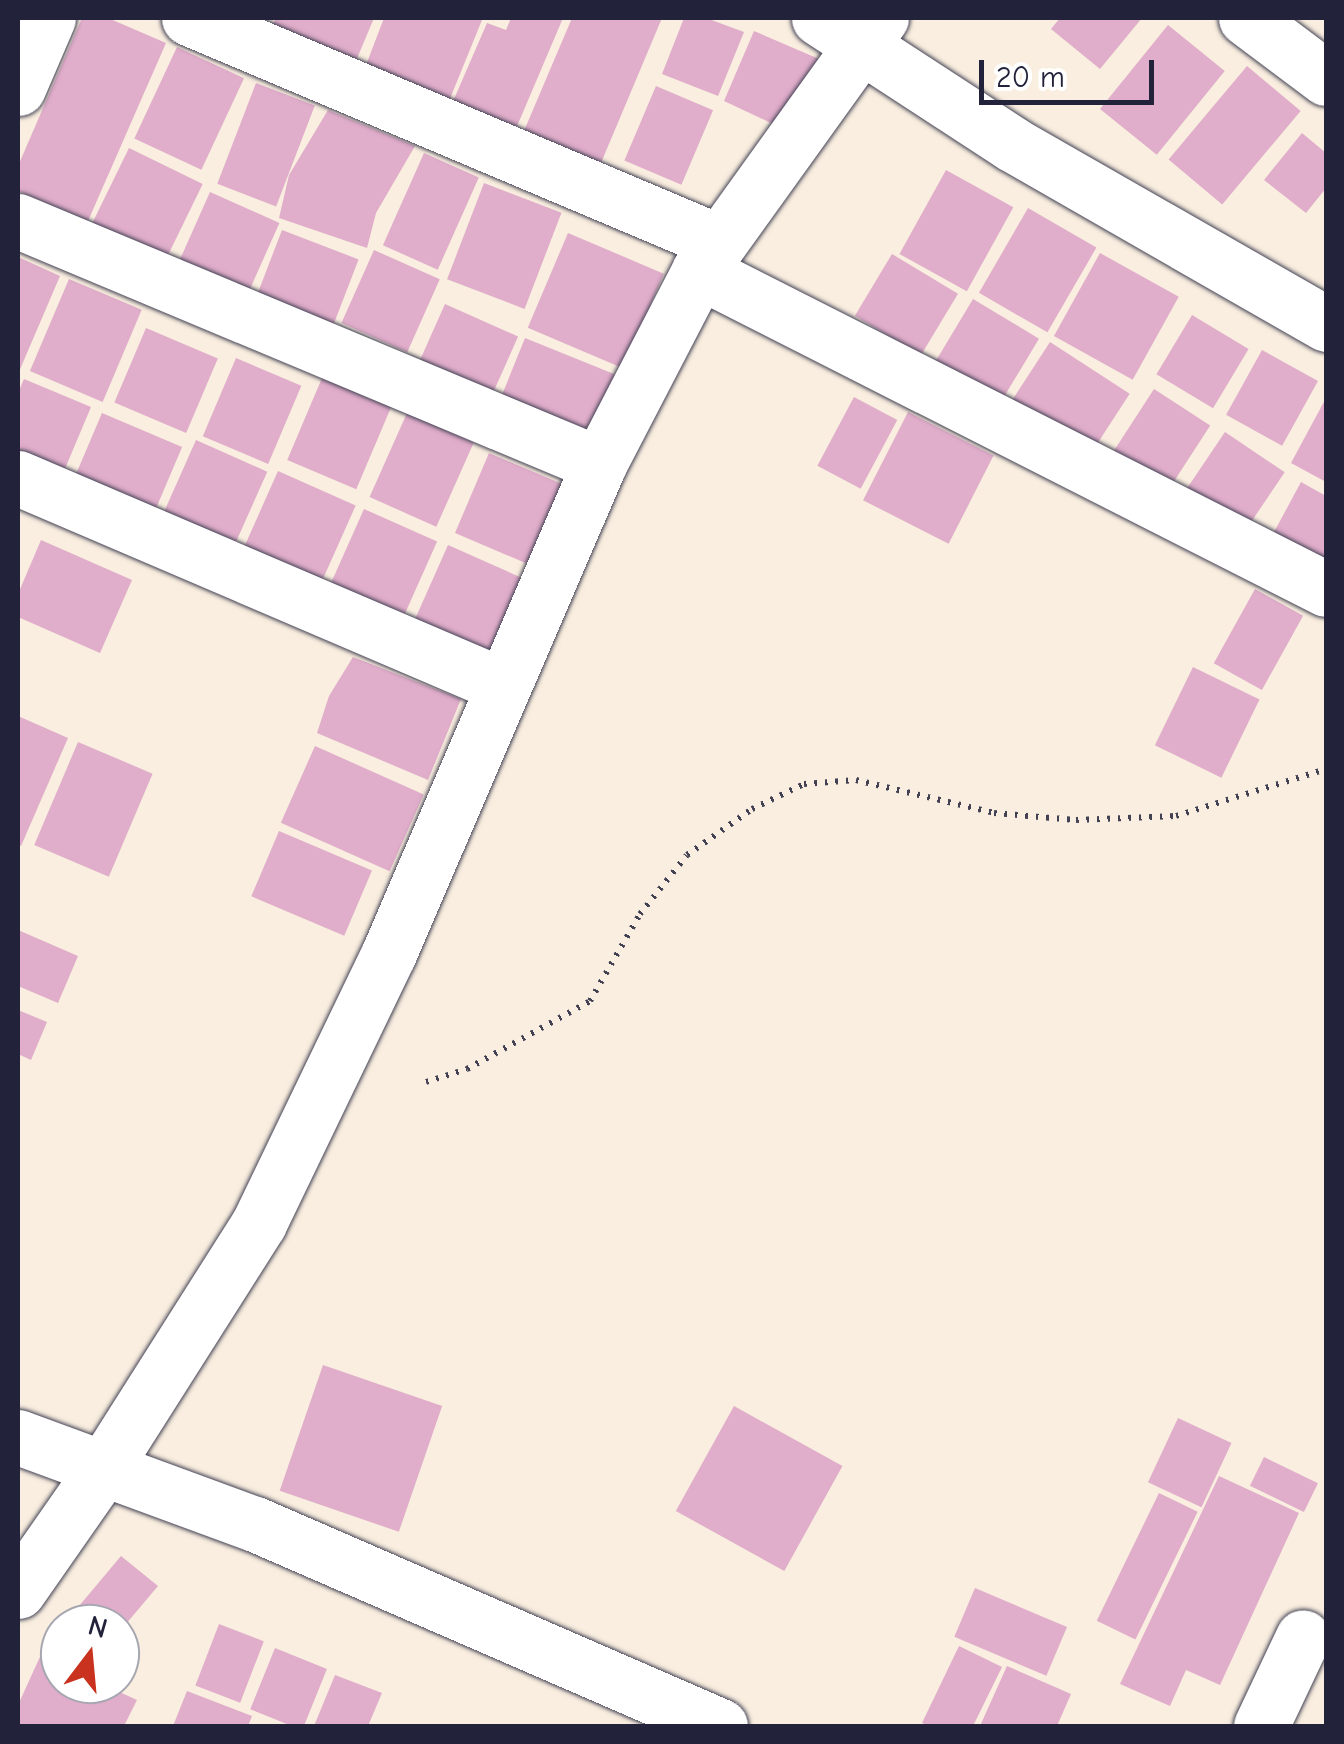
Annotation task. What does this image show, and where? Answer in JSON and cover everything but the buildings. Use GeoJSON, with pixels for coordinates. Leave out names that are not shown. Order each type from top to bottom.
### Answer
{"type":"FeatureCollection","features":[{"type":"Feature","properties":{"kind":"street"},"geometry":{"type":"LineString","coordinates":[[18,88],[48,18]]}},
{"type":"Feature","properties":{"kind":"street"},"geometry":{"type":"LineString","coordinates":[[189,18],[709,256],[1326,589]]}},
{"type":"Feature","properties":{"kind":"street"},"geometry":{"type":"LineString","coordinates":[[1246,18],[1326,78]]}},
{"type":"Feature","properties":{"kind":"street"},"geometry":{"type":"LineString","coordinates":[[18,1591],[103,1469],[258,1223],[390,953],[599,464],[709,256],[854,27],[1012,144],[1326,324]]}},
{"type":"Feature","properties":{"kind":"street"},"geometry":{"type":"LineString","coordinates":[[18,221],[599,464]]}},
{"type":"Feature","properties":{"kind":"street"},"geometry":{"type":"LineString","coordinates":[[18,478],[502,685]]}},
{"type":"Feature","properties":{"kind":"street"},"geometry":{"type":"LineString","coordinates":[[18,1437],[255,1524],[720,1726]]}},
{"type":"Feature","properties":{"kind":"street"},"geometry":{"type":"LineString","coordinates":[[1262,1726],[1303,1637]]}},
{"type":"Feature","properties":{"kind":"path"},"geometry":{"type":"LineString","coordinates":[[426,1082],[467,1069],[590,1001],[640,914],[687,855],[752,809],[804,784],[856,780],[994,813],[1076,820],[1176,816],[1326,769]]}}]}
